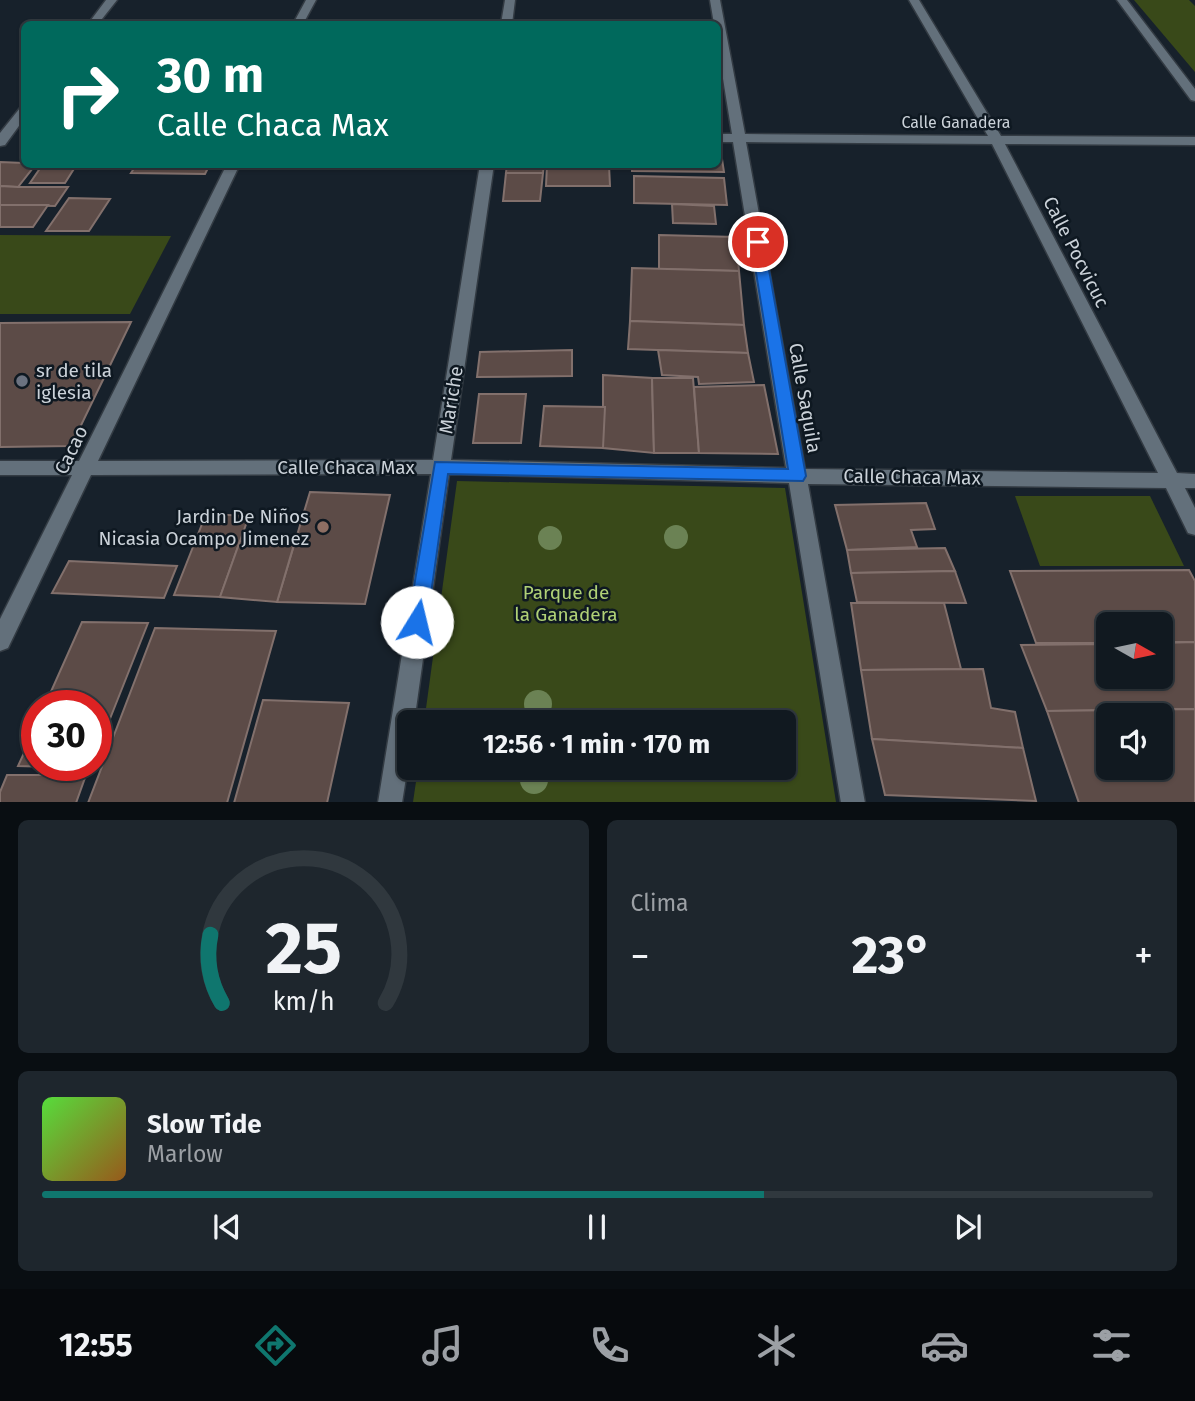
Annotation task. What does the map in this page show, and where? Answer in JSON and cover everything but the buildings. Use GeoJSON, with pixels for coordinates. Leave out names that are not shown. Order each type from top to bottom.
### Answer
{"type":"FeatureCollection","features":[{"type":"Feature","properties":{"kind":"street"},"geometry":{"type":"LineString","coordinates":[[95,21],[112,0]]}},
{"type":"Feature","properties":{"kind":"street"},"geometry":{"type":"LineString","coordinates":[[300,21],[311,0]]}},
{"type":"Feature","properties":{"kind":"street"},"geometry":{"type":"LineString","coordinates":[[506,21],[510,0]]}},
{"type":"Feature","properties":{"kind":"street","name":"Calle Saquila"},"geometry":{"type":"LineString","coordinates":[[715,0],[719,21]]}},
{"type":"Feature","properties":{"kind":"street","name":"Calle Pocvicuc"},"geometry":{"type":"LineString","coordinates":[[914,0],[997,140],[1195,527]]}},
{"type":"Feature","properties":{"kind":"street"},"geometry":{"type":"LineString","coordinates":[[1122,0],[1195,97]]}},
{"type":"Feature","properties":{"kind":"street","name":"Calle Saquila"},"geometry":{"type":"LineString","coordinates":[[721,33],[853,802]]}},
{"type":"Feature","properties":{"kind":"street"},"geometry":{"type":"LineString","coordinates":[[2,137],[21,115]]}},
{"type":"Feature","properties":{"kind":"street"},"geometry":{"type":"LineString","coordinates":[[2,137],[21,134]]}},
{"type":"Feature","properties":{"kind":"street","name":"Calle Ganadera"},"geometry":{"type":"LineString","coordinates":[[721,138],[1195,141]]}},
{"type":"Feature","properties":{"kind":"street","name":"Cacao"},"geometry":{"type":"LineString","coordinates":[[0,641],[232,168]]}},
{"type":"Feature","properties":{"kind":"street","name":"Mariche"},"geometry":{"type":"LineString","coordinates":[[390,802],[486,168]]}},
{"type":"Feature","properties":{"kind":"street","name":"Calle Chaca Max"},"geometry":{"type":"LineString","coordinates":[[0,468],[441,467],[797,476],[1195,481]]}},
{"type":"Feature","properties":{"kind":"green space"},"geometry":{"type":"Polygon","coordinates":[[[1134,0],[1189,0],[1195,6],[1195,72],[1134,0]]]}},
{"type":"Feature","properties":{"kind":"green space"},"geometry":{"type":"Polygon","coordinates":[[[0,235],[171,236],[130,314],[0,314],[0,235]]]}},
{"type":"Feature","properties":{"kind":"green space","name":"Parque de la Ganadera"},"geometry":{"type":"Polygon","coordinates":[[[457,481],[785,488],[836,802],[413,802],[416,780],[796,780],[796,710],[426,710],[457,481]]]}},
{"type":"Feature","properties":{"kind":"green space"},"geometry":{"type":"Polygon","coordinates":[[[1015,496],[1150,496],[1184,566],[1040,566],[1015,496]]]}},
{"type":"Feature","properties":{"kind":"place","name":"sr de tila iglesia"},"geometry":{"type":"Point","coordinates":[22,381]}},
{"type":"Feature","properties":{"kind":"place","name":"Jardin De Niños Nicasia Ocampo Jimenez"},"geometry":{"type":"Point","coordinates":[323,527]}},
{"type":"Feature","properties":{"kind":"route"},"geometry":{"type":"LineString","coordinates":[[417,622],[441,467],[797,476],[758,242]]}}]}
